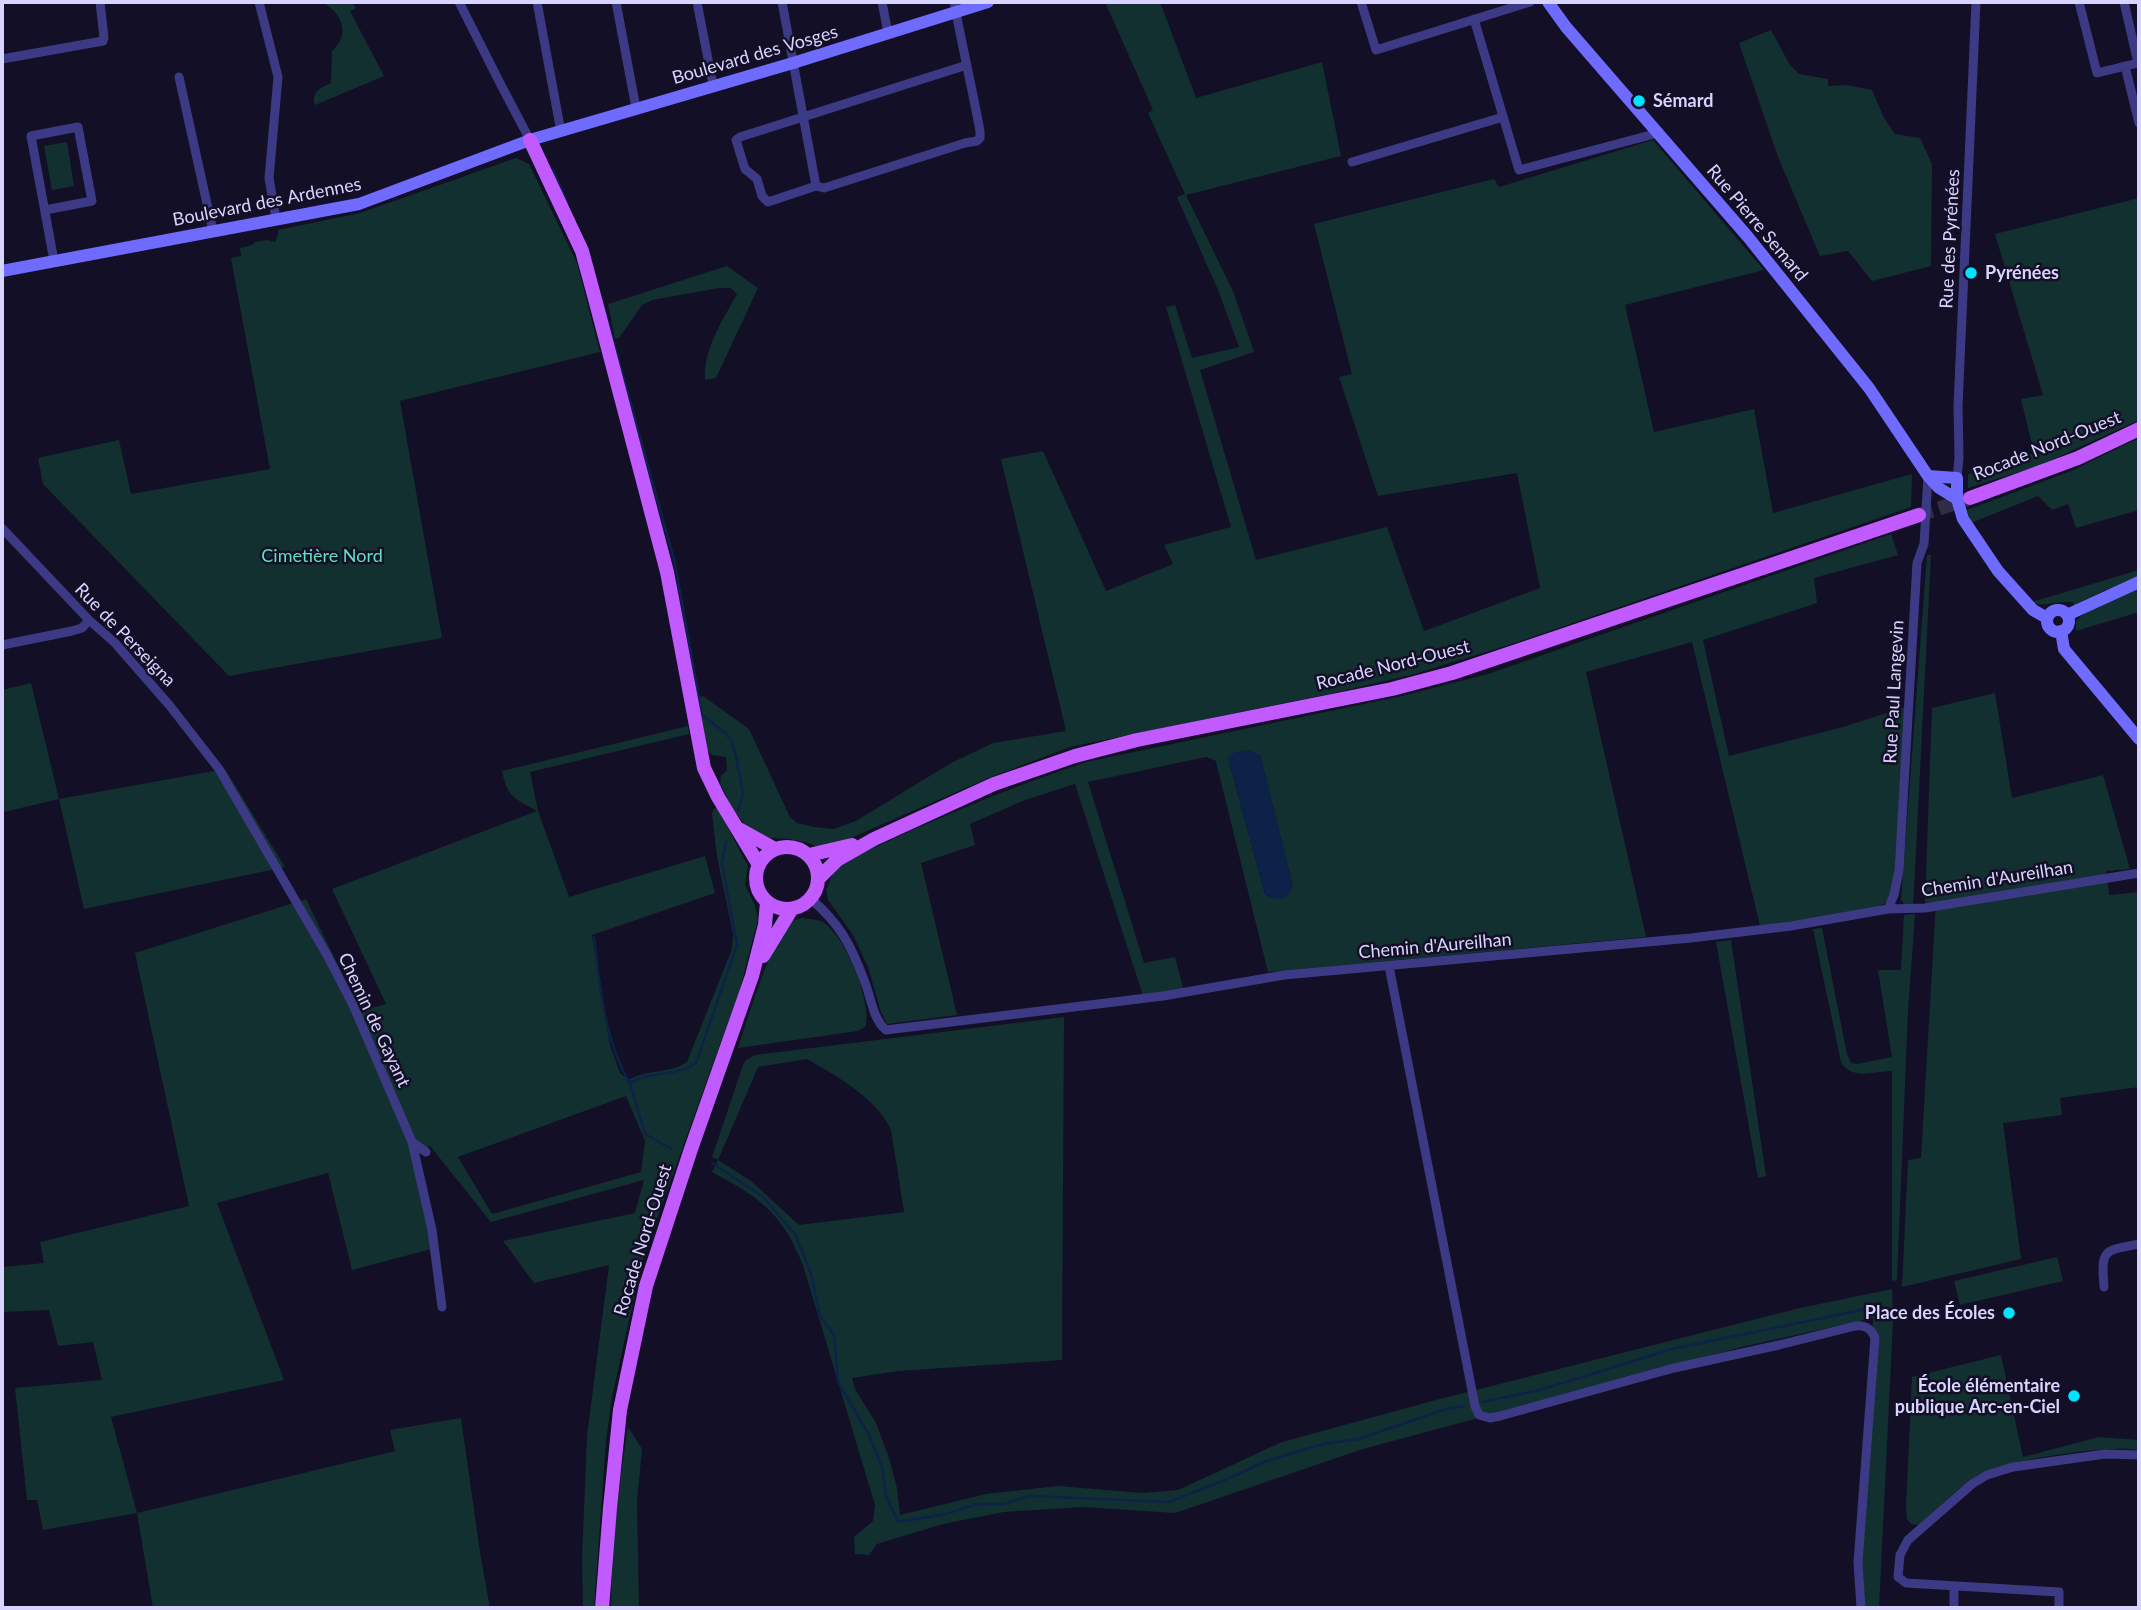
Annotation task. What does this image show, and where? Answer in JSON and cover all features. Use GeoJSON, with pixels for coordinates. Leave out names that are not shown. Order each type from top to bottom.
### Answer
{"type":"FeatureCollection","features":[{"type":"Feature","properties":{"kind":"main road","name":"Boulevard des Vosges"},"geometry":{"type":"LineString","coordinates":[[530,140],[793,63],[888,33],[955,6],[988,2]]}},
{"type":"Feature","properties":{"kind":"main road","name":"Rue Pierre Semard"},"geometry":{"type":"LineString","coordinates":[[1548,2],[1566,27],[1748,237],[1869,387],[1928,476],[1939,488],[1963,499]]}},
{"type":"Feature","properties":{"kind":"main road","name":"Boulevard des Ardennes"},"geometry":{"type":"LineString","coordinates":[[2,271],[359,204],[530,140]]}},
{"type":"Feature","properties":{"kind":"main road"},"geometry":{"type":"LineString","coordinates":[[530,140],[582,251],[667,572],[704,768],[718,797],[759,864]]}},
{"type":"Feature","properties":{"kind":"main road","name":"Rocade Nord-Ouest"},"geometry":{"type":"LineString","coordinates":[[1963,499],[2078,458],[2139,429]]}},
{"type":"Feature","properties":{"kind":"main road"},"geometry":{"type":"LineString","coordinates":[[1928,476],[1957,478]]}},
{"type":"Feature","properties":{"kind":"main road","name":"Rue Pierre Semard"},"geometry":{"type":"LineString","coordinates":[[1957,478],[1963,499],[1963,519],[1998,571],[2033,610],[2048,618],[2049,627],[2054,631],[2061,631],[2064,649],[2139,739]]}},
{"type":"Feature","properties":{"kind":"main road","name":"Rocade Nord-Ouest"},"geometry":{"type":"LineString","coordinates":[[819,878],[837,860],[874,839],[994,784],[1074,756],[1137,740],[1392,689],[1452,673],[1919,515]]}},
{"type":"Feature","properties":{"kind":"main road"},"geometry":{"type":"LineString","coordinates":[[2067,615],[2139,582]]}},
{"type":"Feature","properties":{"kind":"main road"},"geometry":{"type":"LineString","coordinates":[[2048,618],[2055,610],[2067,615],[2068,625],[2061,631]]}},
{"type":"Feature","properties":{"kind":"main road"},"geometry":{"type":"LineString","coordinates":[[738,828],[775,849]]}},
{"type":"Feature","properties":{"kind":"main road","name":"Rocade Nord-Ouest"},"geometry":{"type":"LineString","coordinates":[[809,855],[874,839]]}},
{"type":"Feature","properties":{"kind":"main road"},"geometry":{"type":"LineString","coordinates":[[793,847],[809,855],[815,863],[819,878],[811,899],[791,910],[767,902],[760,895],[756,875],[759,864],[768,853],[775,849],[793,847]]}},
{"type":"Feature","properties":{"kind":"main road","name":"Rocade Nord-Ouest"},"geometry":{"type":"LineString","coordinates":[[602,1608],[620,1410],[646,1286],[752,976],[765,925],[767,902]]}},
{"type":"Feature","properties":{"kind":"main road","name":"Rocade Nord-Ouest"},"geometry":{"type":"LineString","coordinates":[[752,976],[791,910]]}},
{"type":"Feature","properties":{"kind":"street"},"geometry":{"type":"LineString","coordinates":[[2,59],[103,41],[100,2]]}},
{"type":"Feature","properties":{"kind":"street"},"geometry":{"type":"LineString","coordinates":[[259,2],[278,77],[269,178],[276,219]]}},
{"type":"Feature","properties":{"kind":"street"},"geometry":{"type":"LineString","coordinates":[[459,2],[530,140]]}},
{"type":"Feature","properties":{"kind":"street"},"geometry":{"type":"LineString","coordinates":[[537,2],[561,132]]}},
{"type":"Feature","properties":{"kind":"street"},"geometry":{"type":"LineString","coordinates":[[616,2],[636,108]]}},
{"type":"Feature","properties":{"kind":"street"},"geometry":{"type":"LineString","coordinates":[[698,2],[713,85]]}},
{"type":"Feature","properties":{"kind":"street"},"geometry":{"type":"LineString","coordinates":[[782,2],[816,186]]}},
{"type":"Feature","properties":{"kind":"street"},"geometry":{"type":"LineString","coordinates":[[883,2],[888,33]]}},
{"type":"Feature","properties":{"kind":"street"},"geometry":{"type":"LineString","coordinates":[[1361,2],[1376,50],[1530,2]]}},
{"type":"Feature","properties":{"kind":"street","name":"Rue des Pyrénées"},"geometry":{"type":"LineString","coordinates":[[1957,478],[1976,2]]}},
{"type":"Feature","properties":{"kind":"street"},"geometry":{"type":"LineString","coordinates":[[2079,2],[2097,73],[2137,63],[2124,2]]}},
{"type":"Feature","properties":{"kind":"street"},"geometry":{"type":"LineString","coordinates":[[955,6],[967,65],[980,138],[977,141],[965,142],[824,188],[816,186],[768,202],[765,201],[757,179],[745,169],[736,140],[740,137],[967,65]]}},
{"type":"Feature","properties":{"kind":"street"},"geometry":{"type":"LineString","coordinates":[[1474,19],[1519,170],[1658,133]]}},
{"type":"Feature","properties":{"kind":"street"},"geometry":{"type":"LineString","coordinates":[[2125,66],[2139,123]]}},
{"type":"Feature","properties":{"kind":"street"},"geometry":{"type":"LineString","coordinates":[[179,76],[213,231]]}},
{"type":"Feature","properties":{"kind":"street"},"geometry":{"type":"LineString","coordinates":[[1352,162],[1503,117]]}},
{"type":"Feature","properties":{"kind":"street"},"geometry":{"type":"LineString","coordinates":[[45,210],[92,201],[78,127],[31,136],[54,261]]}},
{"type":"Feature","properties":{"kind":"street","name":"Rue Paul Langevin"},"geometry":{"type":"LineString","coordinates":[[1888,909],[1895,895],[1899,870],[1917,563],[1924,544],[1928,476]]}},
{"type":"Feature","properties":{"kind":"street","name":"Rue de Perseigna"},"geometry":{"type":"LineString","coordinates":[[3,531],[89,620],[115,643],[156,689],[219,769]]}},
{"type":"Feature","properties":{"kind":"street"},"geometry":{"type":"LineString","coordinates":[[2,645],[72,631],[82,628],[89,620]]}},
{"type":"Feature","properties":{"kind":"street","name":"Chemin de Gayant"},"geometry":{"type":"LineString","coordinates":[[219,769],[353,1005],[411,1142],[432,1230],[442,1307]]}},
{"type":"Feature","properties":{"kind":"street","name":"Chemin d'Aureilhan"},"geometry":{"type":"LineString","coordinates":[[811,899],[827,913],[845,936],[865,981],[875,1015],[886,1030],[1163,996],[1284,975],[1691,938],[1791,926],[1888,909],[1925,908],[2139,873]]}},
{"type":"Feature","properties":{"kind":"street"},"geometry":{"type":"LineString","coordinates":[[1389,966],[1453,1302],[1479,1415],[1490,1418],[1500,1416],[1674,1368],[1855,1326],[1866,1327],[1872,1331],[1875,1338],[1858,1562],[1861,1608]]}},
{"type":"Feature","properties":{"kind":"street"},"geometry":{"type":"LineString","coordinates":[[411,1142],[426,1152]]}},
{"type":"Feature","properties":{"kind":"street"},"geometry":{"type":"LineString","coordinates":[[2104,1287],[2104,1255],[2111,1250],[2139,1244]]}},
{"type":"Feature","properties":{"kind":"street"},"geometry":{"type":"LineString","coordinates":[[2059,1608],[2059,1592],[1906,1583],[1898,1577],[1900,1555],[1908,1540],[1972,1484],[1987,1475],[2013,1467],[2105,1454],[2139,1455]]}},
{"type":"Feature","properties":{"kind":"street"},"geometry":{"type":"LineString","coordinates":[[1954,1587],[1954,1608]]}},
{"type":"Feature","properties":{"kind":"green space"},"geometry":{"type":"Polygon","coordinates":[[[322,2],[352,2],[356,8],[350,11],[384,76],[315,105],[315,94],[331,83],[332,51],[341,38],[342,31],[342,24],[335,12],[322,2]]]}},
{"type":"Feature","properties":{"kind":"green space"},"geometry":{"type":"Polygon","coordinates":[[[1105,2],[1160,2],[1196,98],[1322,62],[1341,156],[1186,195],[1233,291],[1254,352],[1200,370],[1256,560],[1387,527],[1424,631],[1540,588],[1517,473],[1378,496],[1339,377],[1352,374],[1314,224],[1494,179],[1499,187],[1653,140],[1764,270],[1625,305],[1654,432],[1754,409],[1773,513],[1912,474],[1911,507],[1512,644],[1411,675],[1070,747],[991,777],[823,850],[809,843],[770,838],[746,826],[731,807],[720,782],[721,776],[727,770],[726,757],[712,755],[707,750],[697,698],[703,696],[749,729],[790,817],[797,823],[834,829],[856,821],[951,763],[993,743],[1066,731],[1001,459],[1043,451],[1106,591],[1173,564],[1164,545],[1231,527],[1166,307],[1175,305],[1192,358],[1239,347],[1218,290],[1177,197],[1185,194],[1148,113],[1153,110],[1105,2]]]}},
{"type":"Feature","properties":{"kind":"green space"},"geometry":{"type":"Polygon","coordinates":[[[1771,30],[1790,65],[1799,74],[1828,79],[1828,86],[1846,85],[1872,90],[1884,118],[1895,134],[1920,138],[1932,164],[1931,266],[1872,281],[1848,251],[1820,256],[1778,157],[1739,43],[1771,30]]]}},
{"type":"Feature","properties":{"kind":"green space"},"geometry":{"type":"Polygon","coordinates":[[[67,142],[74,186],[52,190],[44,146],[67,142]]]}},
{"type":"Feature","properties":{"kind":"green space","name":"Cimetière Nord"},"geometry":{"type":"Polygon","coordinates":[[[516,158],[529,164],[577,263],[600,352],[400,401],[442,638],[229,676],[43,484],[38,458],[119,440],[131,494],[270,469],[231,258],[241,256],[240,248],[255,242],[275,242],[278,230],[360,213],[516,158]]]}},
{"type":"Feature","properties":{"kind":"green space"},"geometry":{"type":"Polygon","coordinates":[[[2139,198],[2139,420],[2041,465],[1968,488],[1968,474],[2034,453],[2021,399],[2043,395],[1995,234],[2139,198]]]}},
{"type":"Feature","properties":{"kind":"green space"},"geometry":{"type":"Polygon","coordinates":[[[727,266],[758,288],[716,378],[705,380],[705,369],[710,347],[737,294],[731,288],[652,300],[642,305],[619,338],[615,339],[608,304],[727,266]]]}},
{"type":"Feature","properties":{"kind":"green space"},"geometry":{"type":"Polygon","coordinates":[[[2139,438],[2139,510],[2076,528],[2068,504],[2052,510],[2038,496],[1971,523],[1967,510],[2071,471],[2139,438]]]}},
{"type":"Feature","properties":{"kind":"green space"},"geometry":{"type":"Polygon","coordinates":[[[1891,534],[1898,555],[1814,578],[1817,603],[1703,640],[1729,756],[1843,727],[1905,707],[1891,895],[1885,903],[1871,910],[1760,926],[1692,642],[1586,672],[1646,937],[1268,972],[1216,761],[1206,757],[1088,782],[1144,963],[1175,957],[1184,991],[1143,996],[1075,784],[1025,800],[970,824],[975,845],[921,863],[957,1015],[887,1024],[868,967],[853,935],[828,900],[826,890],[836,866],[959,810],[1086,762],[1402,696],[1488,674],[1891,534]],[[1260,755],[1228,758],[1265,894],[1271,898],[1293,887],[1260,755]]]}},
{"type":"Feature","properties":{"kind":"green space"},"geometry":{"type":"Polygon","coordinates":[[[1927,555],[1931,555],[1913,909],[1904,905],[1901,899],[1927,555]]]}},
{"type":"Feature","properties":{"kind":"green space"},"geometry":{"type":"Polygon","coordinates":[[[2139,570],[2139,578],[2074,605],[2073,602],[2032,602],[2139,570]]]}},
{"type":"Feature","properties":{"kind":"green space"},"geometry":{"type":"Polygon","coordinates":[[[2139,587],[2139,620],[2136,613],[2076,631],[2076,621],[2090,610],[2139,587]]]}},
{"type":"Feature","properties":{"kind":"green space"},"geometry":{"type":"Polygon","coordinates":[[[31,683],[59,799],[4,812],[2,690],[31,683]]]}},
{"type":"Feature","properties":{"kind":"green space"},"geometry":{"type":"Polygon","coordinates":[[[1995,693],[2012,798],[2103,775],[2130,869],[2106,871],[2109,895],[2139,892],[2139,1087],[2060,1098],[2062,1115],[2003,1123],[2021,1259],[1902,1287],[1908,1160],[1921,1158],[1936,902],[1925,903],[1932,708],[1995,693]]]}},
{"type":"Feature","properties":{"kind":"green space"},"geometry":{"type":"Polygon","coordinates":[[[688,726],[689,734],[530,772],[538,811],[569,897],[705,856],[715,893],[592,935],[610,1045],[620,1073],[629,1080],[687,1062],[732,949],[733,934],[717,857],[712,814],[714,808],[718,809],[748,866],[745,885],[755,905],[758,919],[740,989],[645,1252],[612,1397],[606,1441],[594,1608],[583,1608],[582,1558],[587,1436],[609,1265],[534,1283],[503,1241],[635,1213],[644,1180],[491,1222],[430,1146],[411,1153],[435,1248],[352,1270],[328,1173],[217,1203],[284,1380],[111,1417],[137,1513],[43,1530],[37,1500],[27,1500],[15,1388],[102,1380],[93,1342],[58,1346],[49,1310],[2,1312],[2,1267],[44,1263],[40,1242],[189,1206],[135,953],[306,899],[360,1011],[386,1004],[332,889],[537,811],[510,793],[502,771],[688,726]],[[626,1096],[458,1157],[492,1214],[641,1172],[645,1141],[626,1096]]]}},
{"type":"Feature","properties":{"kind":"green space"},"geometry":{"type":"Polygon","coordinates":[[[225,769],[285,867],[84,909],[59,799],[225,769]]]}},
{"type":"Feature","properties":{"kind":"green space"},"geometry":{"type":"Polygon","coordinates":[[[1915,914],[1908,1010],[1897,1280],[1892,1281],[1892,1071],[1857,1073],[1846,1068],[1841,1062],[1813,929],[1822,928],[1847,1054],[1851,1063],[1857,1064],[1892,1057],[1878,970],[1901,970],[1904,915],[1915,914]]]}},
{"type":"Feature","properties":{"kind":"green space"},"geometry":{"type":"Polygon","coordinates":[[[801,918],[823,922],[832,930],[848,954],[865,1000],[866,1026],[858,1031],[738,1048],[776,943],[791,921],[801,918]]]}},
{"type":"Feature","properties":{"kind":"green space"},"geometry":{"type":"Polygon","coordinates":[[[1731,940],[1766,1176],[1758,1178],[1716,942],[1731,940]]]}},
{"type":"Feature","properties":{"kind":"green space"},"geometry":{"type":"Polygon","coordinates":[[[1064,1017],[1062,1360],[898,1371],[852,1378],[855,1389],[876,1423],[889,1458],[897,1488],[900,1515],[986,1494],[1058,1486],[1142,1493],[1178,1490],[1282,1442],[1800,1308],[1892,1289],[1893,1321],[1879,1608],[1859,1608],[1873,1318],[1746,1346],[1363,1449],[1175,1513],[1083,1507],[1004,1512],[943,1524],[877,1544],[869,1555],[855,1554],[854,1537],[873,1521],[875,1505],[803,1265],[778,1219],[757,1199],[712,1172],[718,1160],[712,1157],[743,1065],[755,1055],[1064,1017]],[[807,1059],[758,1067],[718,1160],[751,1181],[799,1225],[904,1212],[891,1130],[885,1118],[866,1098],[807,1059]]]}},
{"type":"Feature","properties":{"kind":"green space"},"geometry":{"type":"Polygon","coordinates":[[[2057,1257],[2063,1281],[1960,1305],[1954,1281],[2057,1257]]]}},
{"type":"Feature","properties":{"kind":"green space"},"geometry":{"type":"Polygon","coordinates":[[[2001,1355],[2023,1457],[2099,1437],[2139,1440],[2139,1450],[2083,1451],[1994,1469],[1964,1485],[1919,1525],[1911,1524],[1907,1519],[1906,1507],[1912,1377],[2001,1355]]]}},
{"type":"Feature","properties":{"kind":"green space"},"geometry":{"type":"Polygon","coordinates":[[[461,1418],[490,1608],[153,1608],[137,1513],[395,1451],[390,1430],[461,1418]]]}},
{"type":"Feature","properties":{"kind":"green space"},"geometry":{"type":"Polygon","coordinates":[[[628,1427],[642,1449],[637,1501],[639,1608],[611,1608],[616,1518],[628,1427]]]}},
{"type":"Feature","properties":{"kind":"water"},"geometry":{"type":"Polygon","coordinates":[[[1250,750],[1260,755],[1293,887],[1288,895],[1281,899],[1265,894],[1228,758],[1235,752],[1250,750]]]}},
{"type":"Feature","properties":{"kind":"waterway"},"geometry":{"type":"LineString","coordinates":[[553,170],[567,202]]}},
{"type":"Feature","properties":{"kind":"waterway"},"geometry":{"type":"LineString","coordinates":[[604,307],[675,563],[702,715],[731,740],[736,756],[743,794],[738,811]]}},
{"type":"Feature","properties":{"kind":"waterway"},"geometry":{"type":"LineString","coordinates":[[672,1149],[645,1134],[630,1083],[696,1063],[737,945],[722,863],[726,842]]}},
{"type":"Feature","properties":{"kind":"waterway"},"geometry":{"type":"LineString","coordinates":[[594,937],[609,1032],[621,1067],[630,1083]]}},
{"type":"Feature","properties":{"kind":"waterway"},"geometry":{"type":"LineString","coordinates":[[712,1163],[762,1196],[795,1234],[811,1274],[820,1316],[834,1335],[838,1382],[869,1435],[882,1467],[886,1496],[898,1522],[946,1514],[977,1504],[1003,1504],[1030,1496],[1169,1502],[1266,1461],[1324,1444],[1358,1439],[1446,1409],[1464,1406]]}},
{"type":"Feature","properties":{"kind":"waterway"},"geometry":{"type":"LineString","coordinates":[[1482,1402],[1540,1390],[1672,1349],[1881,1306]]}},
{"type":"Feature","properties":{"kind":"tunnel"},"geometry":{"type":"LineString","coordinates":[[1919,515],[1968,499]]}},
{"type":"Feature","properties":{"kind":"place","name":"Sémard"},"geometry":{"type":"Point","coordinates":[1639,101]}},
{"type":"Feature","properties":{"kind":"place","name":"Pyrénées"},"geometry":{"type":"Point","coordinates":[1971,273]}},
{"type":"Feature","properties":{"kind":"place","name":"Place des Écoles"},"geometry":{"type":"Point","coordinates":[2009,1313]}},
{"type":"Feature","properties":{"kind":"place","name":"École élémentaire publique Arc-en-Ciel"},"geometry":{"type":"Point","coordinates":[2074,1396]}}]}
